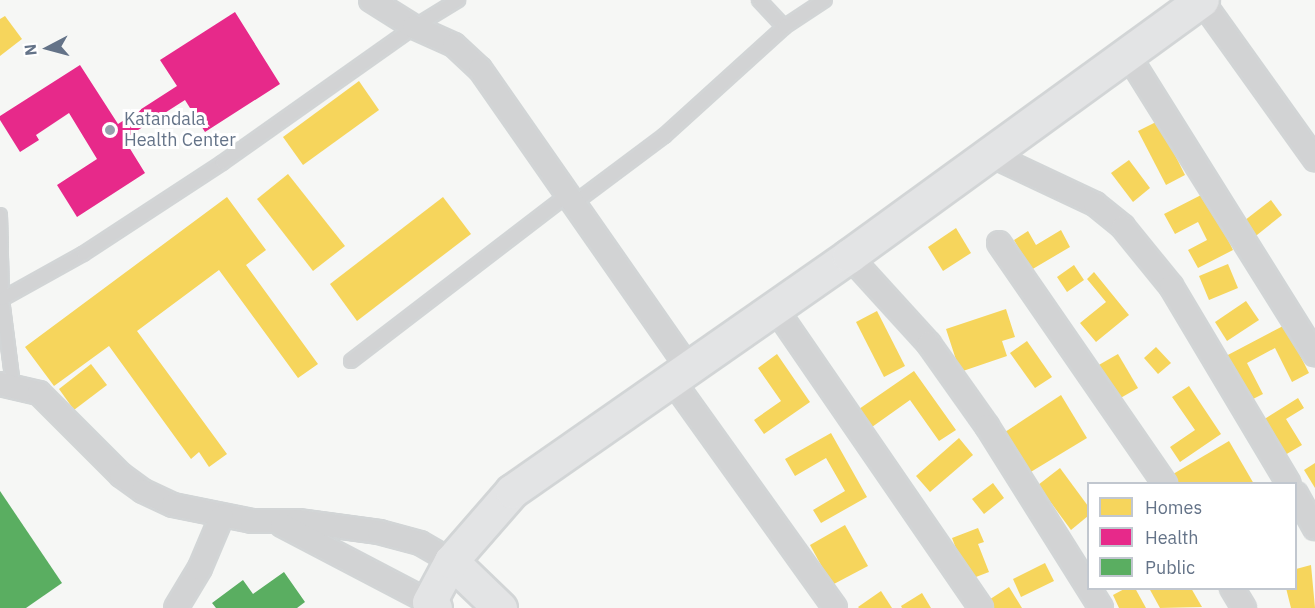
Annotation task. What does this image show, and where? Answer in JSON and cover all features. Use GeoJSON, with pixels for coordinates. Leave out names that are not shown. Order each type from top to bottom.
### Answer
{"type":"FeatureCollection","features":[{"type":"Feature","properties":{"kind":"street"},"geometry":{"type":"LineString","coordinates":[[371,0],[393,7],[414,27],[454,45],[480,69],[570,200],[680,374],[835,608]]}},
{"type":"Feature","properties":{"kind":"street"},"geometry":{"type":"LineString","coordinates":[[275,521],[430,606],[451,561],[512,491],[991,155],[1202,0],[1315,159]]}},
{"type":"Feature","properties":{"kind":"street"},"geometry":{"type":"LineString","coordinates":[[1128,55],[1315,354]]}},
{"type":"Feature","properties":{"kind":"street"},"geometry":{"type":"LineString","coordinates":[[991,155],[1095,204],[1123,227],[1171,286],[1288,482]]}},
{"type":"Feature","properties":{"kind":"street"},"geometry":{"type":"LineString","coordinates":[[999,243],[1164,482]]}},
{"type":"Feature","properties":{"kind":"street"},"geometry":{"type":"LineString","coordinates":[[849,256],[929,344],[987,426],[1087,586]]}},
{"type":"Feature","properties":{"kind":"street"},"geometry":{"type":"LineString","coordinates":[[775,308],[971,604]]}},
{"type":"Feature","properties":{"kind":"street"},"geometry":{"type":"LineString","coordinates":[[6,385],[39,393],[88,446],[143,491],[173,505],[222,516],[379,532],[420,543],[451,561],[500,608]]}},
{"type":"Feature","properties":{"kind":"street"},"geometry":{"type":"LineString","coordinates":[[1297,497],[1315,528]]}},
{"type":"Feature","properties":{"kind":"street"},"geometry":{"type":"LineString","coordinates":[[176,608],[200,568],[222,516]]}},
{"type":"Feature","properties":{"kind":"street"},"geometry":{"type":"LineString","coordinates":[[1090,590],[1101,608]]}},
{"type":"Feature","properties":{"kind":"street"},"geometry":{"type":"LineString","coordinates":[[1233,590],[1244,608]]}},
{"type":"Feature","properties":{"kind":"lane"},"geometry":{"type":"LineString","coordinates":[[2,299],[83,254],[222,163],[414,27],[458,0]]}},
{"type":"Feature","properties":{"kind":"lane"},"geometry":{"type":"LineString","coordinates":[[759,0],[784,27]]}},
{"type":"Feature","properties":{"kind":"lane"},"geometry":{"type":"LineString","coordinates":[[351,361],[570,200],[664,136],[784,27],[825,0]]}},
{"type":"Feature","properties":{"kind":"lane"},"geometry":{"type":"LineString","coordinates":[[0,215],[6,385]]}},
{"type":"Feature","properties":{"kind":"building: Homes"},"geometry":{"type":"Polygon","coordinates":[[[5,16],[22,39],[0,56],[0,19],[5,16]]]}},
{"type":"Feature","properties":{"kind":"building: Homes"},"geometry":{"type":"Polygon","coordinates":[[[359,81],[379,110],[303,165],[283,137],[359,81]]]}},
{"type":"Feature","properties":{"kind":"building: Homes"},"geometry":{"type":"Polygon","coordinates":[[[1158,121],[1185,175],[1166,185],[1138,131],[1158,121]]]}},
{"type":"Feature","properties":{"kind":"building: Homes"},"geometry":{"type":"Polygon","coordinates":[[[1129,160],[1150,188],[1133,202],[1111,173],[1129,160]]]}},
{"type":"Feature","properties":{"kind":"building: Homes"},"geometry":{"type":"Polygon","coordinates":[[[288,174],[345,246],[313,271],[257,199],[288,174]]]}},
{"type":"Feature","properties":{"kind":"building: Homes"},"geometry":{"type":"Polygon","coordinates":[[[1205,193],[1233,250],[1198,268],[1188,250],[1207,240],[1198,222],[1175,234],[1164,214],[1205,193]]]}},
{"type":"Feature","properties":{"kind":"building: Homes"},"geometry":{"type":"Polygon","coordinates":[[[227,197],[266,250],[246,265],[318,364],[298,378],[219,270],[137,331],[227,454],[209,467],[199,452],[191,459],[109,346],[54,386],[25,347],[227,197]]]}},
{"type":"Feature","properties":{"kind":"building: Homes"},"geometry":{"type":"Polygon","coordinates":[[[443,197],[471,234],[357,321],[330,284],[443,197]]]}},
{"type":"Feature","properties":{"kind":"building: Homes"},"geometry":{"type":"Polygon","coordinates":[[[1271,200],[1282,215],[1252,239],[1240,224],[1271,200]]]}},
{"type":"Feature","properties":{"kind":"building: Homes"},"geometry":{"type":"Polygon","coordinates":[[[956,228],[971,253],[943,271],[928,247],[956,228]]]}},
{"type":"Feature","properties":{"kind":"building: Homes"},"geometry":{"type":"Polygon","coordinates":[[[1061,230],[1070,247],[1031,270],[1014,240],[1028,231],[1036,245],[1061,230]]]}},
{"type":"Feature","properties":{"kind":"building: Homes"},"geometry":{"type":"Polygon","coordinates":[[[1228,264],[1238,288],[1209,300],[1199,276],[1228,264]]]}},
{"type":"Feature","properties":{"kind":"building: Homes"},"geometry":{"type":"Polygon","coordinates":[[[1074,265],[1084,280],[1067,292],[1057,277],[1074,265]]]}},
{"type":"Feature","properties":{"kind":"building: Homes"},"geometry":{"type":"Polygon","coordinates":[[[1094,272],[1129,315],[1096,342],[1080,323],[1106,302],[1087,279],[1094,272]]]}},
{"type":"Feature","properties":{"kind":"building: Homes"},"geometry":{"type":"Polygon","coordinates":[[[1246,301],[1259,320],[1227,341],[1215,322],[1246,301]]]}},
{"type":"Feature","properties":{"kind":"building: Homes"},"geometry":{"type":"Polygon","coordinates":[[[1006,309],[1015,337],[1002,341],[1007,356],[960,372],[946,329],[1006,309]]]}},
{"type":"Feature","properties":{"kind":"building: Homes"},"geometry":{"type":"Polygon","coordinates":[[[877,311],[905,366],[884,377],[856,322],[877,311]]]}},
{"type":"Feature","properties":{"kind":"building: Homes"},"geometry":{"type":"Polygon","coordinates":[[[1285,325],[1309,373],[1292,382],[1275,348],[1247,363],[1263,394],[1247,402],[1224,357],[1285,325]]]}},
{"type":"Feature","properties":{"kind":"building: Homes"},"geometry":{"type":"Polygon","coordinates":[[[1027,341],[1052,377],[1035,388],[1010,353],[1027,341]]]}},
{"type":"Feature","properties":{"kind":"building: Homes"},"geometry":{"type":"Polygon","coordinates":[[[1156,347],[1171,363],[1158,374],[1144,358],[1156,347]]]}},
{"type":"Feature","properties":{"kind":"building: Homes"},"geometry":{"type":"Polygon","coordinates":[[[777,354],[810,402],[764,434],[754,420],[781,401],[758,368],[777,354]]]}},
{"type":"Feature","properties":{"kind":"building: Homes"},"geometry":{"type":"Polygon","coordinates":[[[1118,354],[1138,388],[1117,400],[1097,366],[1118,354]]]}},
{"type":"Feature","properties":{"kind":"building: Homes"},"geometry":{"type":"Polygon","coordinates":[[[91,364],[107,385],[74,410],[59,389],[91,364]]]}},
{"type":"Feature","properties":{"kind":"building: Homes"},"geometry":{"type":"Polygon","coordinates":[[[914,371],[956,430],[939,441],[910,400],[872,427],[859,409],[914,371]]]}},
{"type":"Feature","properties":{"kind":"building: Homes"},"geometry":{"type":"Polygon","coordinates":[[[1189,386],[1221,434],[1180,462],[1170,447],[1195,430],[1172,397],[1189,386]]]}},
{"type":"Feature","properties":{"kind":"building: Homes"},"geometry":{"type":"Polygon","coordinates":[[[1061,395],[1087,438],[1029,473],[1005,432],[1061,395]]]}},
{"type":"Feature","properties":{"kind":"building: Homes"},"geometry":{"type":"Polygon","coordinates":[[[1298,398],[1304,408],[1286,419],[1302,445],[1285,455],[1263,420],[1298,398]]]}},
{"type":"Feature","properties":{"kind":"building: Homes"},"geometry":{"type":"Polygon","coordinates":[[[831,433],[867,497],[821,523],[813,510],[845,491],[826,458],[795,476],[785,459],[831,433]]]}},
{"type":"Feature","properties":{"kind":"building: Homes"},"geometry":{"type":"Polygon","coordinates":[[[959,438],[973,455],[930,492],[916,476],[959,438]]]}},
{"type":"Feature","properties":{"kind":"building: Homes"},"geometry":{"type":"Polygon","coordinates":[[[1229,441],[1253,482],[1171,482],[1168,477],[1229,441]]]}},
{"type":"Feature","properties":{"kind":"building: Homes"},"geometry":{"type":"Polygon","coordinates":[[[1315,463],[1315,488],[1304,470],[1315,463]]]}},
{"type":"Feature","properties":{"kind":"building: Homes"},"geometry":{"type":"Polygon","coordinates":[[[1060,468],[1087,505],[1087,517],[1071,530],[1038,485],[1060,468]]]}},
{"type":"Feature","properties":{"kind":"building: Homes"},"geometry":{"type":"Polygon","coordinates":[[[993,483],[1004,498],[984,514],[972,499],[993,483]]]}},
{"type":"Feature","properties":{"kind":"building: Homes"},"geometry":{"type":"Polygon","coordinates":[[[845,525],[868,566],[832,585],[810,545],[845,525]]]}},
{"type":"Feature","properties":{"kind":"building: Homes"},"geometry":{"type":"Polygon","coordinates":[[[978,528],[984,542],[978,544],[989,572],[968,580],[952,538],[978,528]]]}},
{"type":"Feature","properties":{"kind":"building: Homes"},"geometry":{"type":"Polygon","coordinates":[[[1045,563],[1054,581],[1021,597],[1013,579],[1045,563]]]}},
{"type":"Feature","properties":{"kind":"building: Homes"},"geometry":{"type":"Polygon","coordinates":[[[1311,565],[1315,608],[1291,608],[1286,590],[1297,590],[1297,569],[1311,565]]]}},
{"type":"Feature","properties":{"kind":"building: Homes"},"geometry":{"type":"Polygon","coordinates":[[[1009,587],[1022,608],[987,608],[984,603],[1009,587]]]}},
{"type":"Feature","properties":{"kind":"building: Homes"},"geometry":{"type":"Polygon","coordinates":[[[1122,590],[1136,590],[1146,608],[1119,608],[1113,595],[1122,590]]]}},
{"type":"Feature","properties":{"kind":"building: Homes"},"geometry":{"type":"Polygon","coordinates":[[[1150,590],[1192,590],[1202,607],[1160,608],[1150,590]]]}},
{"type":"Feature","properties":{"kind":"building: Homes"},"geometry":{"type":"Polygon","coordinates":[[[881,591],[892,608],[858,607],[881,591]]]}},
{"type":"Feature","properties":{"kind":"building: Homes"},"geometry":{"type":"Polygon","coordinates":[[[922,593],[931,608],[902,608],[901,606],[922,593]]]}},
{"type":"Feature","properties":{"kind":"building: Health"},"geometry":{"type":"Polygon","coordinates":[[[235,12],[280,84],[205,132],[185,100],[124,139],[145,173],[77,217],[57,185],[97,159],[69,113],[36,135],[39,140],[20,152],[0,120],[0,116],[80,65],[118,124],[177,86],[160,60],[235,12]]]}},
{"type":"Feature","properties":{"kind":"building: Public"},"geometry":{"type":"Polygon","coordinates":[[[0,491],[62,583],[26,608],[0,608],[0,491]]]}},
{"type":"Feature","properties":{"kind":"building: Public"},"geometry":{"type":"Polygon","coordinates":[[[284,572],[305,602],[297,608],[216,608],[212,603],[243,580],[253,594],[284,572]]]}},
{"type":"Feature","properties":{"kind":"place","name":"Katandala Health Center"},"geometry":{"type":"Point","coordinates":[110,130]}}]}
